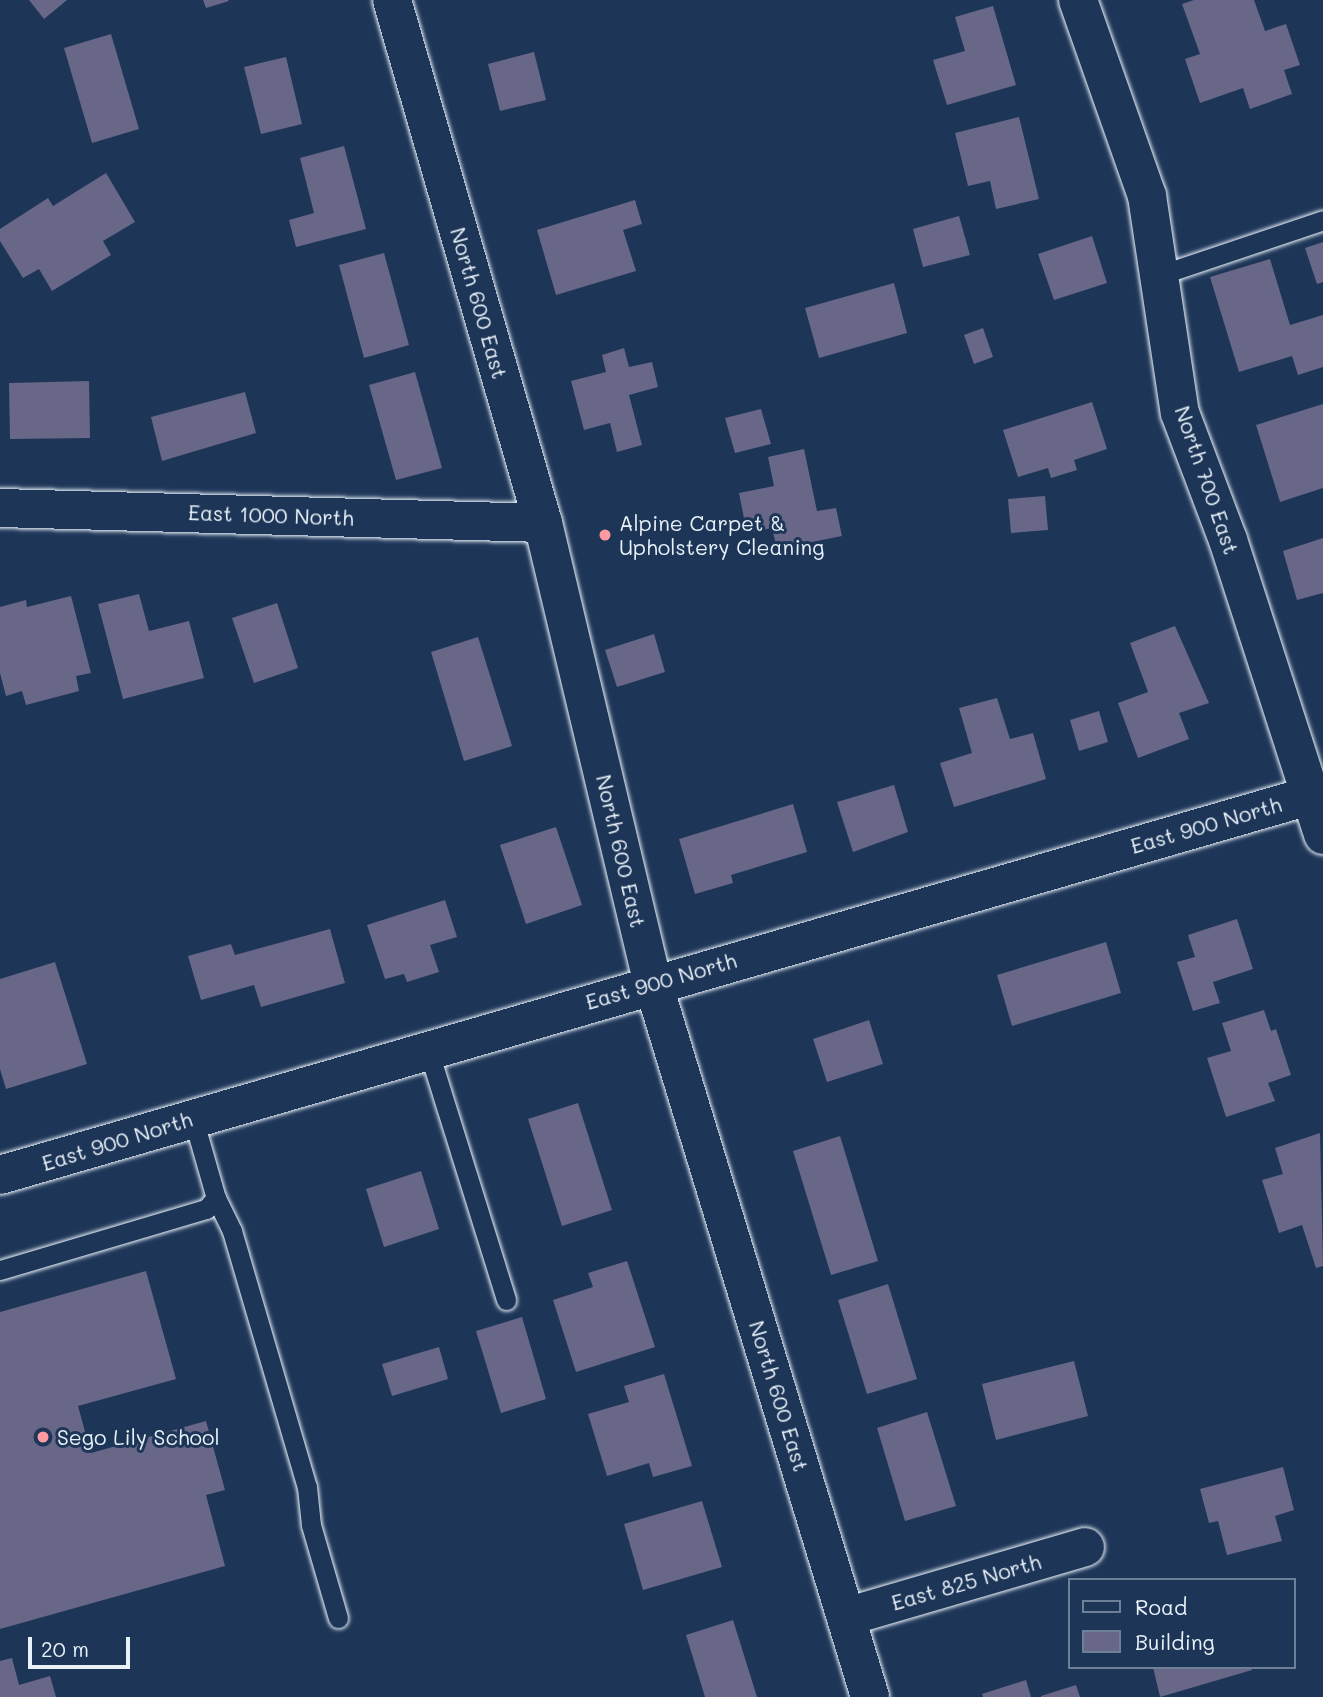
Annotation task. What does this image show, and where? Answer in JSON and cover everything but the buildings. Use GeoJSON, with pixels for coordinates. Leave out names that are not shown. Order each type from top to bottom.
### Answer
{"type":"FeatureCollection","features":[{"type":"Feature","properties":{"kind":"street","name":"North 600 East"},"geometry":{"type":"LineString","coordinates":[[391,0],[543,523],[653,984],[870,1697]]}},
{"type":"Feature","properties":{"kind":"street","name":"North 700 East"},"geometry":{"type":"LineString","coordinates":[[1078,0],[1147,196],[1157,276],[1180,413],[1228,540],[1316,794],[1323,835]]}},
{"type":"Feature","properties":{"kind":"street","name":"East 1000 North"},"geometry":{"type":"LineString","coordinates":[[0,508],[543,523]]}},
{"type":"Feature","properties":{"kind":"street","name":"East 900 North"},"geometry":{"type":"LineString","coordinates":[[0,1175],[1316,794]]}},
{"type":"Feature","properties":{"kind":"street","name":"East 825 North"},"geometry":{"type":"LineString","coordinates":[[846,1617],[1085,1547]]}},
{"type":"Feature","properties":{"kind":"lane"},"geometry":{"type":"LineString","coordinates":[[1157,276],[1323,220]]}},
{"type":"Feature","properties":{"kind":"lane"},"geometry":{"type":"LineString","coordinates":[[428,1049],[506,1300]]}},
{"type":"Feature","properties":{"kind":"lane"},"geometry":{"type":"LineString","coordinates":[[193,1118],[216,1198],[232,1231],[299,1461],[311,1525],[338,1618]]}},
{"type":"Feature","properties":{"kind":"lane"},"geometry":{"type":"LineString","coordinates":[[0,1270],[206,1209],[216,1198]]}},
{"type":"Feature","properties":{"kind":"place","name":"Alpine Carpet & Upholstery Cleaning"},"geometry":{"type":"Point","coordinates":[605,535]}},
{"type":"Feature","properties":{"kind":"place","name":"Sego Lily School"},"geometry":{"type":"Point","coordinates":[43,1437]}}]}
